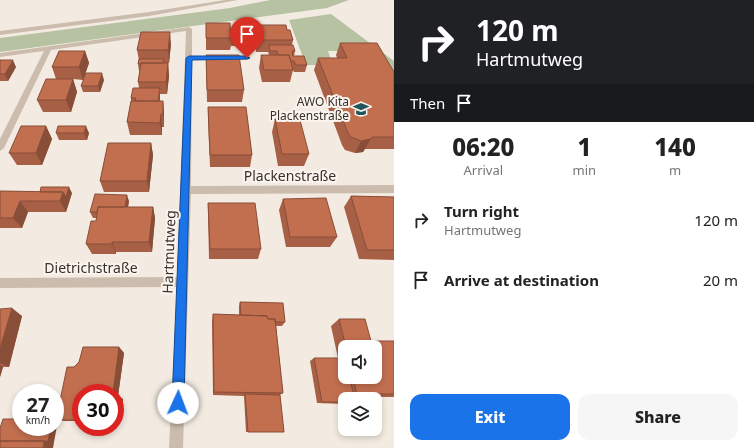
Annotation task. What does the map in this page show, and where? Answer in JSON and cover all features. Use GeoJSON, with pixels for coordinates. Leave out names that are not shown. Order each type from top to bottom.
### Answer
{"type":"FeatureCollection","features":[{"type":"Feature","properties":{"kind":"street"},"geometry":{"type":"LineString","coordinates":[[0,33],[149,14],[235,0]]}},
{"type":"Feature","properties":{"kind":"street","name":"Hartmutweg"},"geometry":{"type":"LineString","coordinates":[[48,49],[189,29],[186,190],[176,448]]}},
{"type":"Feature","properties":{"kind":"street"},"geometry":{"type":"LineString","coordinates":[[0,55],[48,49]]}},
{"type":"Feature","properties":{"kind":"street"},"geometry":{"type":"LineString","coordinates":[[0,148],[48,49]]}},
{"type":"Feature","properties":{"kind":"street"},"geometry":{"type":"LineString","coordinates":[[189,58],[247,58]]}},
{"type":"Feature","properties":{"kind":"street","name":"Plackenstraße"},"geometry":{"type":"LineString","coordinates":[[186,190],[394,190]]}},
{"type":"Feature","properties":{"kind":"street","name":"Dietrichstraße"},"geometry":{"type":"LineString","coordinates":[[0,283],[182,282]]}},
{"type":"Feature","properties":{"kind":"green space"},"geometry":{"type":"Polygon","coordinates":[[[270,0],[349,0],[327,8],[0,52],[0,38],[230,8],[270,0]]]}},
{"type":"Feature","properties":{"kind":"green space"},"geometry":{"type":"Polygon","coordinates":[[[331,14],[394,61],[394,81],[375,51],[328,51],[333,65],[306,65],[289,20],[331,14]]]}},
{"type":"Feature","properties":{"kind":"building"},"geometry":{"type":"Polygon","coordinates":[[[206,23],[230,23],[231,38],[206,38],[206,23]]]}},
{"type":"Feature","properties":{"kind":"building"},"geometry":{"type":"Polygon","coordinates":[[[255,25],[286,25],[287,30],[290,30],[293,40],[258,40],[255,25]]]}},
{"type":"Feature","properties":{"kind":"building"},"geometry":{"type":"Polygon","coordinates":[[[230,29],[237,29],[238,39],[231,39],[230,29]]]}},
{"type":"Feature","properties":{"kind":"building"},"geometry":{"type":"Polygon","coordinates":[[[141,32],[170,32],[168,50],[137,50],[141,32]]]}},
{"type":"Feature","properties":{"kind":"building","name":"AWO Kita Plackenstraße"},"geometry":{"type":"Polygon","coordinates":[[[340,43],[377,43],[394,72],[394,137],[372,137],[361,141],[351,137],[348,133],[318,58],[347,58],[340,43]]]}},
{"type":"Feature","properties":{"kind":"building"},"geometry":{"type":"Polygon","coordinates":[[[269,45],[293,45],[295,51],[292,51],[293,56],[304,56],[307,65],[296,65],[294,61],[291,61],[289,55],[278,55],[277,51],[270,51],[269,45]]]}},
{"type":"Feature","properties":{"kind":"building"},"geometry":{"type":"Polygon","coordinates":[[[59,51],[85,51],[79,67],[52,67],[59,51]]]}},
{"type":"Feature","properties":{"kind":"building"},"geometry":{"type":"Polygon","coordinates":[[[206,55],[239,55],[244,90],[207,90],[206,55]]]}},
{"type":"Feature","properties":{"kind":"building"},"geometry":{"type":"Polygon","coordinates":[[[261,55],[289,55],[293,70],[264,70],[261,55]]]}},
{"type":"Feature","properties":{"kind":"building"},"geometry":{"type":"Polygon","coordinates":[[[139,59],[164,59],[163,63],[138,64],[139,59]]]}},
{"type":"Feature","properties":{"kind":"building"},"geometry":{"type":"Polygon","coordinates":[[[0,60],[13,60],[5,74],[0,74],[0,60]]]}},
{"type":"Feature","properties":{"kind":"building"},"geometry":{"type":"Polygon","coordinates":[[[141,63],[168,63],[166,82],[138,82],[141,63]]]}},
{"type":"Feature","properties":{"kind":"building"},"geometry":{"type":"Polygon","coordinates":[[[86,73],[102,73],[98,86],[81,86],[86,73]]]}},
{"type":"Feature","properties":{"kind":"building"},"geometry":{"type":"Polygon","coordinates":[[[46,79],[73,79],[66,100],[37,100],[46,79]]]}},
{"type":"Feature","properties":{"kind":"building"},"geometry":{"type":"Polygon","coordinates":[[[133,88],[160,88],[158,101],[135,101],[136,98],[131,98],[133,88]]]}},
{"type":"Feature","properties":{"kind":"building"},"geometry":{"type":"Polygon","coordinates":[[[131,101],[163,101],[163,114],[161,114],[160,123],[127,122],[131,101]]]}},
{"type":"Feature","properties":{"kind":"building"},"geometry":{"type":"Polygon","coordinates":[[[208,107],[246,107],[252,155],[210,155],[208,107]]]}},
{"type":"Feature","properties":{"kind":"building"},"geometry":{"type":"Polygon","coordinates":[[[275,119],[300,120],[309,154],[282,154],[275,119]]]}},
{"type":"Feature","properties":{"kind":"building"},"geometry":{"type":"Polygon","coordinates":[[[21,126],[46,126],[36,153],[9,153],[21,126]]]}},
{"type":"Feature","properties":{"kind":"building"},"geometry":{"type":"Polygon","coordinates":[[[58,126],[86,126],[84,133],[56,133],[58,126]]]}},
{"type":"Feature","properties":{"kind":"building"},"geometry":{"type":"Polygon","coordinates":[[[108,143],[151,143],[147,181],[100,181],[108,143]]]}},
{"type":"Feature","properties":{"kind":"building"},"geometry":{"type":"Polygon","coordinates":[[[41,187],[69,187],[66,197],[63,192],[40,192],[41,187]]]}},
{"type":"Feature","properties":{"kind":"building"},"geometry":{"type":"Polygon","coordinates":[[[0,191],[63,192],[60,201],[20,201],[13,218],[0,218],[0,191]]]}},
{"type":"Feature","properties":{"kind":"building"},"geometry":{"type":"Polygon","coordinates":[[[95,194],[127,195],[125,207],[98,207],[97,212],[90,212],[95,194]]]}},
{"type":"Feature","properties":{"kind":"building"},"geometry":{"type":"Polygon","coordinates":[[[351,196],[394,197],[394,250],[367,250],[351,196]]]}},
{"type":"Feature","properties":{"kind":"building"},"geometry":{"type":"Polygon","coordinates":[[[326,198],[337,237],[290,237],[283,199],[326,198]]]}},
{"type":"Feature","properties":{"kind":"building"},"geometry":{"type":"Polygon","coordinates":[[[208,203],[255,203],[261,249],[210,249],[208,203]]]}},
{"type":"Feature","properties":{"kind":"building"},"geometry":{"type":"Polygon","coordinates":[[[98,207],[153,207],[149,242],[86,244],[91,221],[96,221],[98,207]]]}},
{"type":"Feature","properties":{"kind":"building"},"geometry":{"type":"Polygon","coordinates":[[[240,302],[283,303],[285,322],[275,322],[275,319],[268,319],[267,316],[241,315],[240,302]]]}},
{"type":"Feature","properties":{"kind":"building"},"geometry":{"type":"Polygon","coordinates":[[[12,308],[0,349],[0,309],[12,308]]]}},
{"type":"Feature","properties":{"kind":"building"},"geometry":{"type":"Polygon","coordinates":[[[213,314],[267,316],[268,319],[275,319],[283,393],[214,392],[213,314]]]}},
{"type":"Feature","properties":{"kind":"building"},"geometry":{"type":"Polygon","coordinates":[[[339,319],[365,319],[371,340],[344,340],[339,319]]]}},
{"type":"Feature","properties":{"kind":"building"},"geometry":{"type":"Polygon","coordinates":[[[382,341],[394,341],[394,394],[382,394],[382,392],[357,392],[355,384],[382,384],[382,341]]]}},
{"type":"Feature","properties":{"kind":"building"},"geometry":{"type":"Polygon","coordinates":[[[83,347],[119,347],[114,384],[72,384],[72,420],[64,420],[63,384],[67,367],[74,367],[79,362],[83,347]]]}},
{"type":"Feature","properties":{"kind":"building"},"geometry":{"type":"Polygon","coordinates":[[[314,358],[338,358],[338,384],[351,384],[353,392],[338,392],[338,402],[322,402],[314,358]]]}},
{"type":"Feature","properties":{"kind":"building"},"geometry":{"type":"Polygon","coordinates":[[[245,394],[280,395],[284,432],[248,432],[245,394]]]}},
{"type":"Feature","properties":{"kind":"building"},"geometry":{"type":"Polygon","coordinates":[[[3,419],[12,419],[12,436],[49,436],[48,441],[0,441],[0,428],[3,419]]]}},
{"type":"Feature","properties":{"kind":"building"},"geometry":{"type":"Polygon","coordinates":[[[0,441],[44,441],[43,448],[0,448],[0,441]]]}},
{"type":"Feature","properties":{"kind":"place","name":"AWO Kita Plackenstraße"},"geometry":{"type":"Point","coordinates":[361,109]}},
{"type":"Feature","properties":{"kind":"route"},"geometry":{"type":"LineString","coordinates":[[178,403],[186,190],[189,58],[247,58]]}}]}
